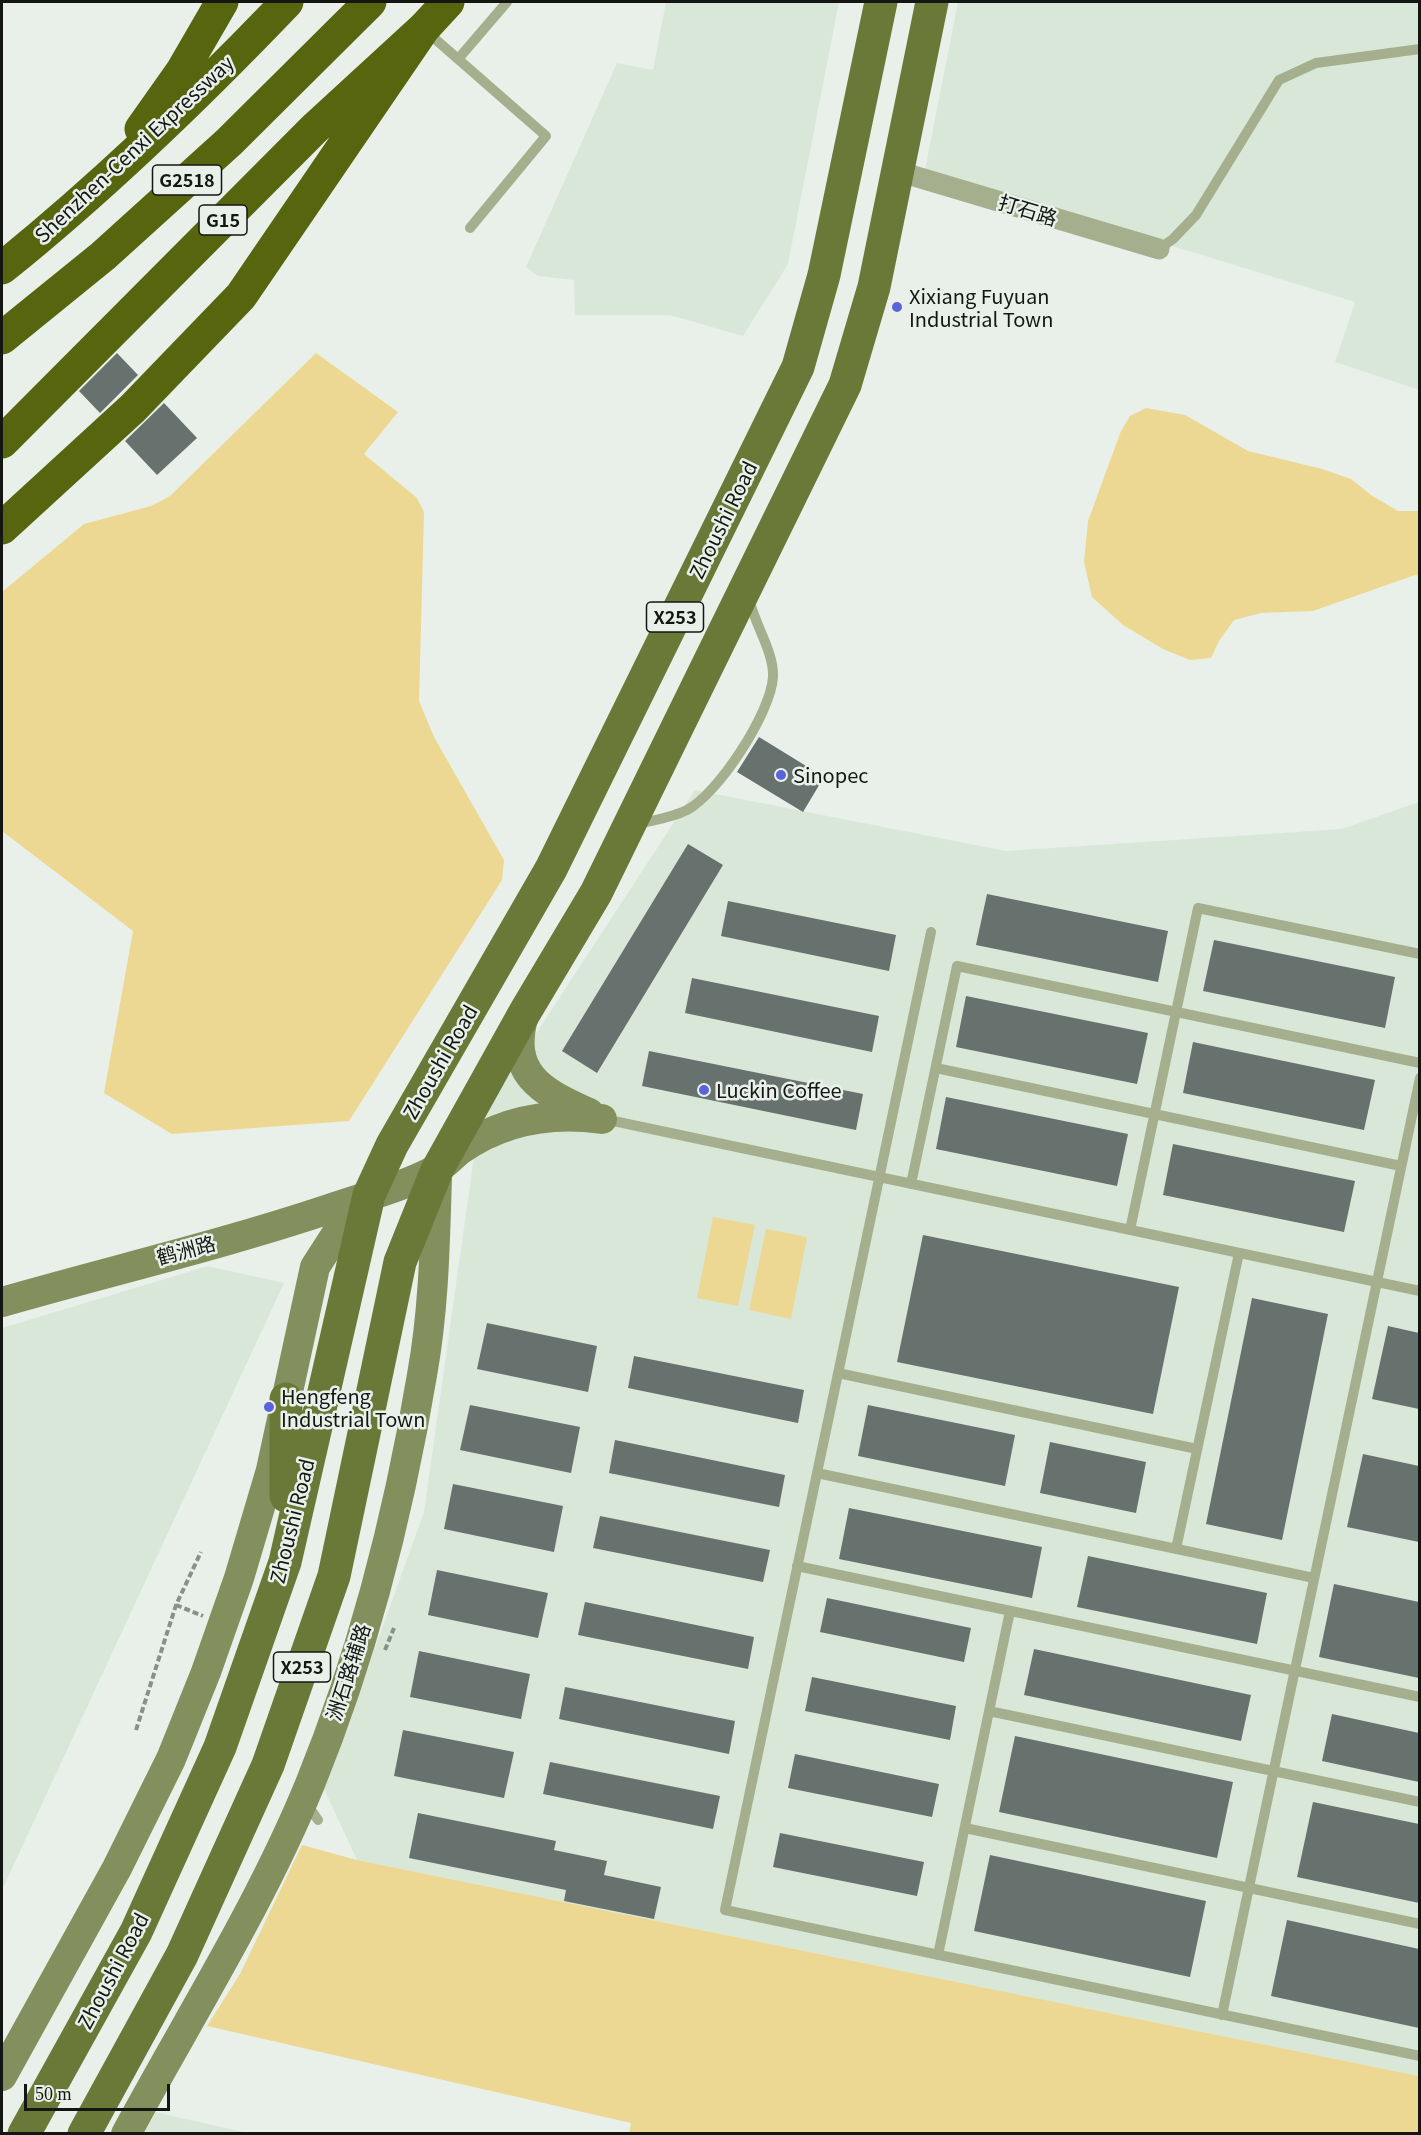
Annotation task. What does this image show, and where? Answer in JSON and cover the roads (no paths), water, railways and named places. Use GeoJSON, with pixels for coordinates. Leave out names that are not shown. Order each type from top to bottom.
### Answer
{"type":"FeatureCollection","features":[{"type":"Feature","properties":{"kind":"highway"},"geometry":{"type":"LineString","coordinates":[[2,256],[113,161],[149,120],[222,2]]}},
{"type":"Feature","properties":{"kind":"highway","name":"Shenzhen-Cenxi Expressway"},"geometry":{"type":"LineString","coordinates":[[2,268],[67,216],[194,100],[287,2]]}},
{"type":"Feature","properties":{"kind":"highway","name":"G15"},"geometry":{"type":"LineString","coordinates":[[2,442],[314,129],[424,28],[448,2]]}},
{"type":"Feature","properties":{"kind":"highway","name":"G2518"},"geometry":{"type":"LineString","coordinates":[[2,338],[103,256],[220,150],[366,6]]}},
{"type":"Feature","properties":{"kind":"highway"},"geometry":{"type":"LineString","coordinates":[[2,528],[133,408],[241,296],[424,28]]}},
{"type":"Feature","properties":{"kind":"main road","name":"Zhoushi Road"},"geometry":{"type":"LineString","coordinates":[[24,2133],[136,1932],[220,1747],[285,1562],[369,1195],[392,1145],[551,869],[798,367],[825,275],[881,2]]}},
{"type":"Feature","properties":{"kind":"main road","name":"X253"},"geometry":{"type":"LineString","coordinates":[[84,2133],[182,1955],[268,1765],[334,1576],[400,1262],[437,1170],[525,1012],[596,893],[845,385],[874,287],[932,2]]}},
{"type":"Feature","properties":{"kind":"main road"},"geometry":{"type":"LineString","coordinates":[[525,1012],[519,1032],[519,1043],[520,1054],[528,1074],[542,1090],[602,1119]]}},
{"type":"Feature","properties":{"kind":"main road","name":"鹤洲路"},"geometry":{"type":"LineString","coordinates":[[2,1302],[284,1223],[369,1195],[437,1170],[468,1145],[513,1124],[543,1117],[573,1115],[602,1119]]}},
{"type":"Feature","properties":{"kind":"main road","name":"洲石路辅路"},"geometry":{"type":"LineString","coordinates":[[126,2133],[258,1893],[311,1809],[386,1550],[423,1373],[435,1259],[437,1170]]}},
{"type":"Feature","properties":{"kind":"main road"},"geometry":{"type":"LineString","coordinates":[[2,2076],[117,1868],[171,1759],[206,1672],[239,1578],[270,1470],[315,1267],[342,1225],[369,1195]]}},
{"type":"Feature","properties":{"kind":"main road"},"geometry":{"type":"LineString","coordinates":[[285,1562],[286,1399]]}},
{"type":"Feature","properties":{"kind":"street","name":"打石路"},"geometry":{"type":"LineString","coordinates":[[897,171],[1159,249]]}},
{"type":"Feature","properties":{"kind":"lane"},"geometry":{"type":"LineString","coordinates":[[459,58],[507,2]]}},
{"type":"Feature","properties":{"kind":"lane"},"geometry":{"type":"LineString","coordinates":[[424,28],[546,136],[470,228]]}},
{"type":"Feature","properties":{"kind":"lane"},"geometry":{"type":"LineString","coordinates":[[1159,249],[1173,239],[1196,215],[1279,80],[1316,63],[1419,49]]}},
{"type":"Feature","properties":{"kind":"lane"},"geometry":{"type":"LineString","coordinates":[[629,826],[666,818],[688,809],[717,786],[770,696],[773,676],[751,604],[748,584]]}},
{"type":"Feature","properties":{"kind":"lane"},"geometry":{"type":"LineString","coordinates":[[1130,1230],[1198,908],[1419,954]]}},
{"type":"Feature","properties":{"kind":"lane"},"geometry":{"type":"LineString","coordinates":[[931,932],[725,1910],[1419,2056]]}},
{"type":"Feature","properties":{"kind":"lane"},"geometry":{"type":"LineString","coordinates":[[911,1184],[957,966],[1419,1064]]}},
{"type":"Feature","properties":{"kind":"lane"},"geometry":{"type":"LineString","coordinates":[[936,1068],[1401,1166]]}},
{"type":"Feature","properties":{"kind":"lane"},"geometry":{"type":"LineString","coordinates":[[1222,2014],[1419,1078]]}},
{"type":"Feature","properties":{"kind":"lane"},"geometry":{"type":"LineString","coordinates":[[602,1119],[1419,1291]]}},
{"type":"Feature","properties":{"kind":"lane"},"geometry":{"type":"LineString","coordinates":[[1176,1549],[1239,1253]]}},
{"type":"Feature","properties":{"kind":"lane"},"geometry":{"type":"LineString","coordinates":[[838,1373],[1197,1449]]}},
{"type":"Feature","properties":{"kind":"lane"},"geometry":{"type":"LineString","coordinates":[[817,1473],[1314,1578]]}},
{"type":"Feature","properties":{"kind":"lane"},"geometry":{"type":"LineString","coordinates":[[797,1566],[1419,1697]]}},
{"type":"Feature","properties":{"kind":"lane"},"geometry":{"type":"LineString","coordinates":[[938,1955],[1010,1611]]}},
{"type":"Feature","properties":{"kind":"lane"},"geometry":{"type":"LineString","coordinates":[[989,1711],[1419,1802]]}},
{"type":"Feature","properties":{"kind":"lane"},"geometry":{"type":"LineString","coordinates":[[964,1828],[1419,1924]]}},
{"type":"Feature","properties":{"kind":"place","name":"Xixiang Fuyuan Industrial Town"},"geometry":{"type":"Point","coordinates":[897,307]}},
{"type":"Feature","properties":{"kind":"place","name":"Sinopec"},"geometry":{"type":"Point","coordinates":[781,775]}},
{"type":"Feature","properties":{"kind":"place","name":"Luckin Coffee"},"geometry":{"type":"Point","coordinates":[704,1090]}},
{"type":"Feature","properties":{"kind":"place","name":"Hengfeng Industrial Town"},"geometry":{"type":"Point","coordinates":[269,1407]}}]}
